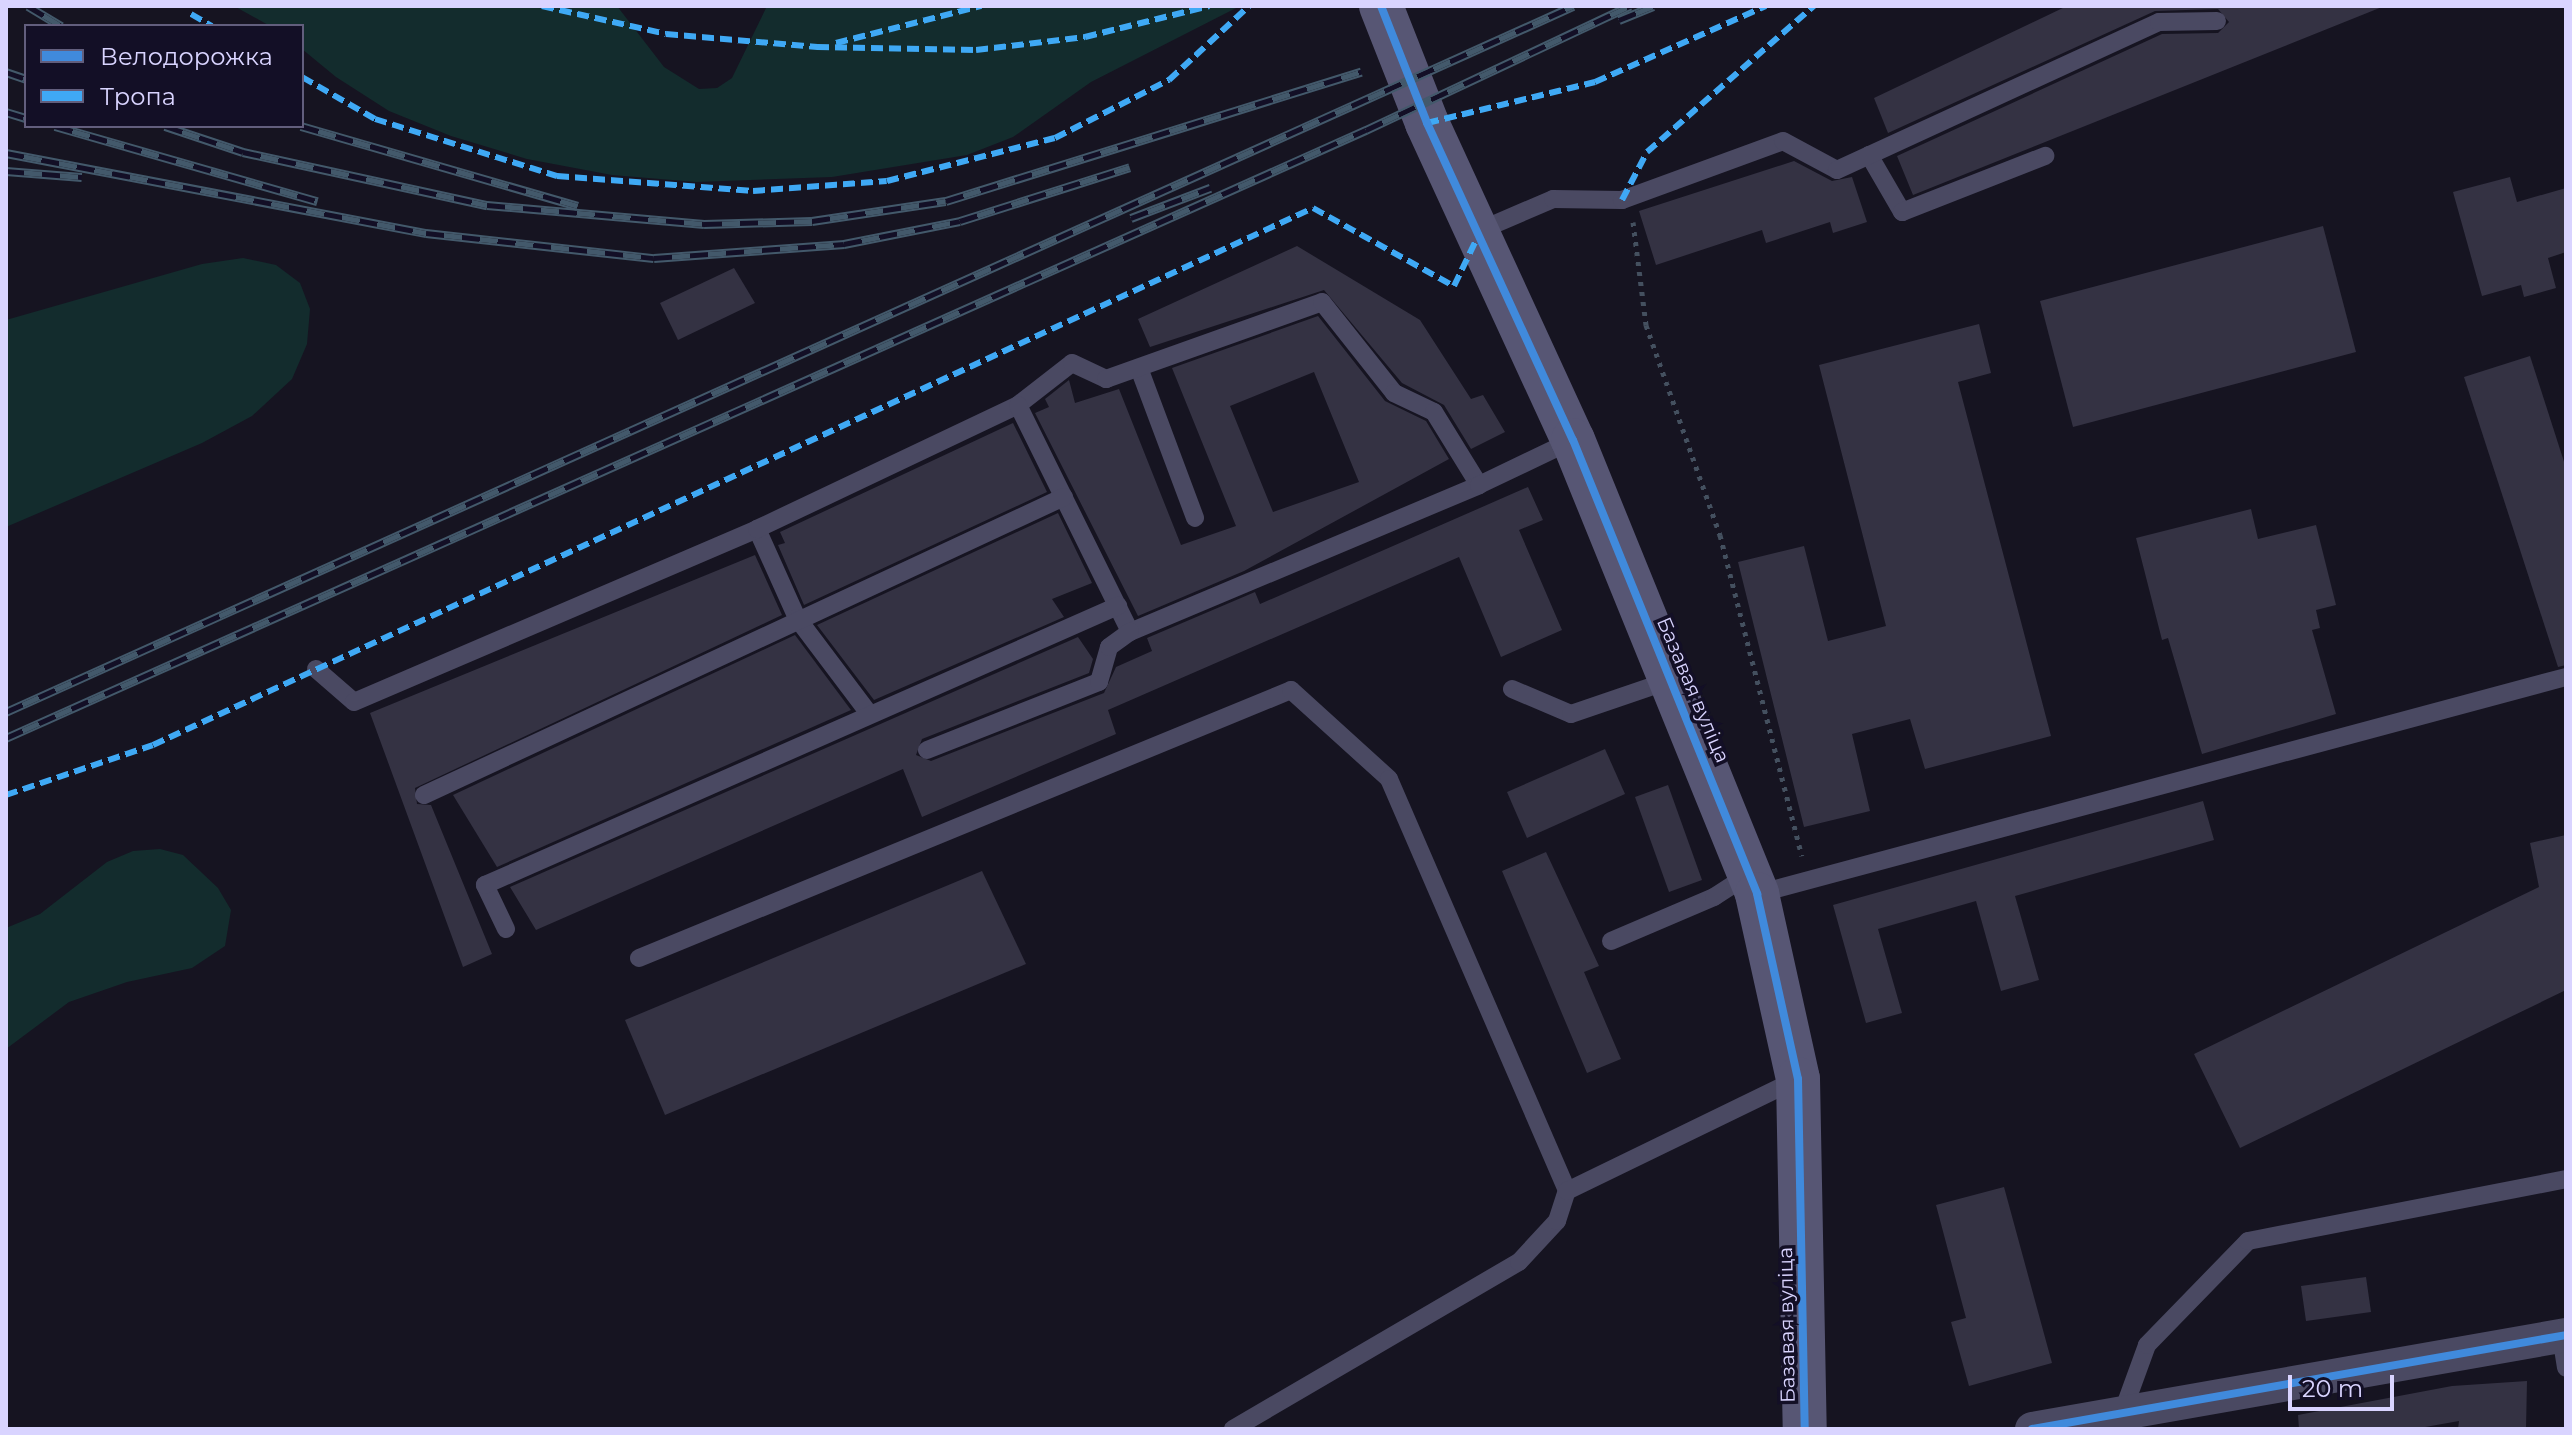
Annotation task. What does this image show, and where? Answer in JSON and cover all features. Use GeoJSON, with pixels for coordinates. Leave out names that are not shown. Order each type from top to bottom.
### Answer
{"type":"FeatureCollection","features":[{"type":"Feature","properties":{"kind":"street","name":"Базавая вуліца"},"geometry":{"type":"LineString","coordinates":[[1381,6],[1427,123],[1481,230],[1573,440],[1754,883],[1798,1079],[1805,1429]]}},
{"type":"Feature","properties":{"kind":"street"},"geometry":{"type":"LineString","coordinates":[[2032,1429],[2123,1411],[2564,1347]]}},
{"type":"Feature","properties":{"kind":"lane"},"geometry":{"type":"LineString","coordinates":[[1481,230],[1553,199],[1622,200],[1783,141],[1837,170],[2159,22],[2217,21]]}},
{"type":"Feature","properties":{"kind":"lane"},"geometry":{"type":"LineString","coordinates":[[1869,155],[1902,212],[2045,156]]}},
{"type":"Feature","properties":{"kind":"lane"},"geometry":{"type":"LineString","coordinates":[[316,669],[354,702],[757,529],[1018,405],[1072,363],[1106,379],[1322,302],[1394,393],[1434,412],[1479,485]]}},
{"type":"Feature","properties":{"kind":"lane"},"geometry":{"type":"LineString","coordinates":[[1139,368],[1195,518]]}},
{"type":"Feature","properties":{"kind":"lane"},"geometry":{"type":"LineString","coordinates":[[1018,405],[1130,632]]}},
{"type":"Feature","properties":{"kind":"lane"},"geometry":{"type":"LineString","coordinates":[[927,750],[1099,682],[1109,647],[1130,632],[1479,485],[1573,440]]}},
{"type":"Feature","properties":{"kind":"lane"},"geometry":{"type":"LineString","coordinates":[[424,795],[797,618],[1064,497]]}},
{"type":"Feature","properties":{"kind":"lane"},"geometry":{"type":"LineString","coordinates":[[757,529],[797,618],[870,715]]}},
{"type":"Feature","properties":{"kind":"lane"},"geometry":{"type":"LineString","coordinates":[[506,929],[485,885],[1118,606]]}},
{"type":"Feature","properties":{"kind":"lane"},"geometry":{"type":"LineString","coordinates":[[1611,941],[1754,883],[1808,876],[2566,677]]}},
{"type":"Feature","properties":{"kind":"lane"},"geometry":{"type":"LineString","coordinates":[[1512,689],[1571,714],[1673,679]]}},
{"type":"Feature","properties":{"kind":"lane"},"geometry":{"type":"LineString","coordinates":[[639,958],[1291,690],[1389,779],[1567,1191],[1557,1221],[1519,1262],[1233,1429]]}},
{"type":"Feature","properties":{"kind":"lane"},"geometry":{"type":"LineString","coordinates":[[1567,1191],[1798,1079]]}},
{"type":"Feature","properties":{"kind":"lane"},"geometry":{"type":"LineString","coordinates":[[2123,1411],[2147,1345],[2248,1241],[2566,1179]]}},
{"type":"Feature","properties":{"kind":"path"},"geometry":{"type":"LineString","coordinates":[[1622,200],[1635,225],[1646,325],[1720,535],[1808,876]]}},
{"type":"Feature","properties":{"kind":"green space"},"geometry":{"type":"Polygon","coordinates":[[[234,6],[617,6],[664,67],[699,89],[717,88],[732,78],[767,6],[1240,6],[1091,82],[1013,137],[967,155],[832,177],[696,182],[612,175],[527,159],[451,136],[389,111],[336,77],[304,51],[304,24],[266,24],[234,6]]]}},
{"type":"Feature","properties":{"kind":"green space"},"geometry":{"type":"Polygon","coordinates":[[[243,258],[276,265],[300,283],[310,309],[307,344],[292,379],[252,416],[202,443],[6,527],[6,320],[202,264],[243,258]]]}},
{"type":"Feature","properties":{"kind":"green space"},"geometry":{"type":"Polygon","coordinates":[[[160,849],[183,855],[218,888],[231,910],[225,946],[192,968],[127,982],[69,1002],[6,1049],[6,928],[40,914],[107,862],[133,851],[160,849]]]}},
{"type":"Feature","properties":{"kind":"building"},"geometry":{"type":"Polygon","coordinates":[[[2067,6],[2382,7],[1913,195],[1897,156],[2162,34],[2218,33],[2229,22],[2218,9],[2155,11],[1888,133],[1874,98],[2067,6]]]}},
{"type":"Feature","properties":{"kind":"building"},"geometry":{"type":"Polygon","coordinates":[[[1794,161],[1832,181],[1852,177],[1867,222],[1833,233],[1830,222],[1766,243],[1762,230],[1656,265],[1639,211],[1794,161]]]}},
{"type":"Feature","properties":{"kind":"building"},"geometry":{"type":"Polygon","coordinates":[[[2510,177],[2517,202],[2566,188],[2566,252],[2548,258],[2556,288],[2524,297],[2521,285],[2482,296],[2453,192],[2510,177]]]}},
{"type":"Feature","properties":{"kind":"building"},"geometry":{"type":"Polygon","coordinates":[[[2323,226],[2356,352],[2073,427],[2040,301],[2323,226]]]}},
{"type":"Feature","properties":{"kind":"building"},"geometry":{"type":"Polygon","coordinates":[[[1297,246],[1420,320],[1471,399],[1483,395],[1505,432],[1471,449],[1444,405],[1402,383],[1324,290],[1150,347],[1138,319],[1297,246]]]}},
{"type":"Feature","properties":{"kind":"building"},"geometry":{"type":"Polygon","coordinates":[[[734,268],[755,303],[678,340],[660,303],[734,268]]]}},
{"type":"Feature","properties":{"kind":"building"},"geometry":{"type":"Polygon","coordinates":[[[1318,316],[1385,401],[1426,421],[1449,459],[1244,571],[1138,616],[1035,413],[1049,407],[1045,399],[1069,380],[1075,403],[1119,389],[1181,545],[1236,526],[1172,368],[1318,316]],[[1314,372],[1230,406],[1273,512],[1359,482],[1314,372]]]}},
{"type":"Feature","properties":{"kind":"building"},"geometry":{"type":"Polygon","coordinates":[[[1979,324],[1991,373],[1958,382],[2051,736],[1925,769],[1910,719],[1852,734],[1870,811],[1804,827],[1738,562],[1804,546],[1828,641],[1886,626],[1819,365],[1979,324]]]}},
{"type":"Feature","properties":{"kind":"building"},"geometry":{"type":"Polygon","coordinates":[[[2530,356],[2566,468],[2566,665],[2558,667],[2464,377],[2530,356]]]}},
{"type":"Feature","properties":{"kind":"building"},"geometry":{"type":"Polygon","coordinates":[[[1013,423],[1047,492],[804,605],[778,545],[785,543],[780,532],[1013,423]]]}},
{"type":"Feature","properties":{"kind":"building"},"geometry":{"type":"Polygon","coordinates":[[[1528,487],[1543,520],[1519,530],[1562,630],[1501,657],[1459,557],[1108,710],[1116,734],[922,817],[903,769],[536,930],[510,887],[1078,637],[1093,659],[1089,673],[922,739],[916,755],[931,761],[1104,693],[1116,667],[1152,651],[1147,638],[1255,592],[1260,604],[1528,487]]]}},
{"type":"Feature","properties":{"kind":"building"},"geometry":{"type":"Polygon","coordinates":[[[2251,509],[2258,539],[2316,525],[2336,605],[2316,610],[2320,628],[2312,630],[2336,714],[2202,754],[2168,638],[2162,640],[2136,538],[2251,509]]]}},
{"type":"Feature","properties":{"kind":"building"},"geometry":{"type":"Polygon","coordinates":[[[1058,513],[1092,583],[1052,599],[1064,617],[874,700],[817,625],[1058,513]]]}},
{"type":"Feature","properties":{"kind":"building"},"geometry":{"type":"Polygon","coordinates":[[[755,555],[782,615],[415,788],[417,804],[431,805],[492,954],[463,967],[370,713],[755,555]]]}},
{"type":"Feature","properties":{"kind":"building"},"geometry":{"type":"Polygon","coordinates":[[[795,635],[851,710],[497,867],[453,795],[795,635]]]}},
{"type":"Feature","properties":{"kind":"building"},"geometry":{"type":"Polygon","coordinates":[[[1605,749],[1625,794],[1527,838],[1507,792],[1605,749]]]}},
{"type":"Feature","properties":{"kind":"building"},"geometry":{"type":"Polygon","coordinates":[[[1668,785],[1702,880],[1669,892],[1635,797],[1668,785]]]}},
{"type":"Feature","properties":{"kind":"building"},"geometry":{"type":"Polygon","coordinates":[[[2203,801],[2214,840],[2015,896],[2039,980],[2001,991],[1976,901],[1878,929],[1902,1013],[1866,1023],[1833,905],[2203,801]]]}},
{"type":"Feature","properties":{"kind":"building"},"geometry":{"type":"Polygon","coordinates":[[[2566,835],[2566,990],[2240,1148],[2194,1054],[2539,887],[2530,843],[2566,835]]]}},
{"type":"Feature","properties":{"kind":"building"},"geometry":{"type":"Polygon","coordinates":[[[1546,852],[1599,966],[1584,972],[1621,1059],[1587,1073],[1502,871],[1546,852]]]}},
{"type":"Feature","properties":{"kind":"building"},"geometry":{"type":"Polygon","coordinates":[[[982,871],[1026,964],[665,1115],[625,1020],[982,871]]]}},
{"type":"Feature","properties":{"kind":"building"},"geometry":{"type":"Polygon","coordinates":[[[2004,1187],[2052,1363],[1969,1386],[1951,1322],[1966,1318],[1936,1205],[2004,1187]]]}},
{"type":"Feature","properties":{"kind":"building"},"geometry":{"type":"Polygon","coordinates":[[[2366,1277],[2371,1312],[2306,1321],[2301,1286],[2366,1277]]]}},
{"type":"Feature","properties":{"kind":"building"},"geometry":{"type":"Polygon","coordinates":[[[2527,1381],[2526,1429],[2458,1429],[2459,1421],[2414,1429],[2299,1429],[2298,1415],[2452,1386],[2527,1381]]]}},
{"type":"Feature","properties":{"kind":"railway"},"geometry":{"type":"LineString","coordinates":[[28,6],[58,24]]}},
{"type":"Feature","properties":{"kind":"railway"},"geometry":{"type":"LineString","coordinates":[[6,712],[1573,6]]}},
{"type":"Feature","properties":{"kind":"railway"},"geometry":{"type":"LineString","coordinates":[[6,738],[1366,130],[1630,6]]}},
{"type":"Feature","properties":{"kind":"railway"},"geometry":{"type":"LineString","coordinates":[[1619,20],[1653,6]]}},
{"type":"Feature","properties":{"kind":"railway"},"geometry":{"type":"LineString","coordinates":[[6,72],[24,78]]}},
{"type":"Feature","properties":{"kind":"railway"},"geometry":{"type":"LineString","coordinates":[[171,128],[243,152],[487,205],[704,224],[812,221],[946,201],[1361,72]]}},
{"type":"Feature","properties":{"kind":"railway"},"geometry":{"type":"LineString","coordinates":[[6,112],[24,117]]}},
{"type":"Feature","properties":{"kind":"railway"},"geometry":{"type":"LineString","coordinates":[[304,127],[578,206]]}},
{"type":"Feature","properties":{"kind":"railway"},"geometry":{"type":"LineString","coordinates":[[62,128],[317,201]]}},
{"type":"Feature","properties":{"kind":"railway"},"geometry":{"type":"LineString","coordinates":[[6,153],[426,233],[654,258],[844,244],[960,221],[1130,167]]}},
{"type":"Feature","properties":{"kind":"railway"},"geometry":{"type":"LineString","coordinates":[[6,171],[82,177]]}},
{"type":"Feature","properties":{"kind":"railway"},"geometry":{"type":"LineString","coordinates":[[1131,218],[1210,188]]}},
{"type":"Feature","properties":{"kind":"marked path"},"geometry":{"type":"LineString","coordinates":[[542,6],[666,34],[817,47],[976,50],[1085,37],[1209,6]]}},
{"type":"Feature","properties":{"kind":"marked path"},"geometry":{"type":"LineString","coordinates":[[836,43],[981,6]]}},
{"type":"Feature","properties":{"kind":"marked path"},"geometry":{"type":"LineString","coordinates":[[304,78],[375,119],[557,176],[753,191],[887,181],[1055,138],[1169,80],[1249,6]]}},
{"type":"Feature","properties":{"kind":"marked path"},"geometry":{"type":"LineString","coordinates":[[1427,123],[1595,82],[1766,6]]}},
{"type":"Feature","properties":{"kind":"marked path"},"geometry":{"type":"LineString","coordinates":[[1622,200],[1647,152],[1814,6]]}},
{"type":"Feature","properties":{"kind":"marked path"},"geometry":{"type":"LineString","coordinates":[[191,14],[208,24]]}},
{"type":"Feature","properties":{"kind":"marked path"},"geometry":{"type":"LineString","coordinates":[[6,795],[153,745],[1313,208],[1454,286],[1479,234]]}},
{"type":"Feature","properties":{"kind":"cycle path"},"geometry":{"type":"LineString","coordinates":[[1381,6],[1427,123],[1573,440],[1757,894],[1798,1079],[1805,1429]]}},
{"type":"Feature","properties":{"kind":"cycle path"},"geometry":{"type":"LineString","coordinates":[[2032,1429],[2566,1335]]}}]}
